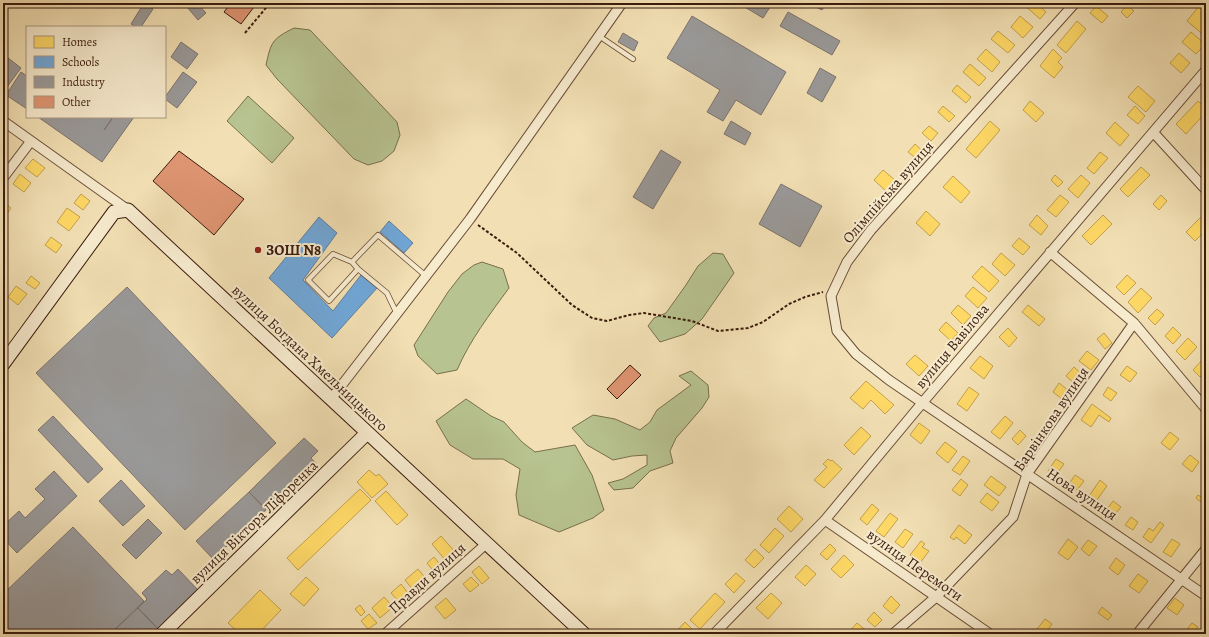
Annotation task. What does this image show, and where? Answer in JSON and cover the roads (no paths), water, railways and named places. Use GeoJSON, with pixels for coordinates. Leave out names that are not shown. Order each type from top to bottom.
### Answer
{"type":"FeatureCollection","features":[{"type":"Feature","properties":{"kind":"street"},"geometry":{"type":"LineString","coordinates":[[331,399],[470,219],[622,3]]}},
{"type":"Feature","properties":{"kind":"street","name":"Олімпійська вулиця"},"geometry":{"type":"LineString","coordinates":[[922,402],[889,380],[856,354],[837,331],[831,296],[847,262],[870,230],[1075,3]]}},
{"type":"Feature","properties":{"kind":"street","name":"вулиця Вавілова"},"geometry":{"type":"LineString","coordinates":[[714,634],[825,520],[922,402],[1206,70]]}},
{"type":"Feature","properties":{"kind":"street","name":"вулиця Богдана Хмельницького"},"geometry":{"type":"LineString","coordinates":[[3,121],[128,210],[584,634]]}},
{"type":"Feature","properties":{"kind":"street"},"geometry":{"type":"LineString","coordinates":[[1153,132],[1206,190]]}},
{"type":"Feature","properties":{"kind":"street"},"geometry":{"type":"LineString","coordinates":[[3,178],[31,141]]}},
{"type":"Feature","properties":{"kind":"street"},"geometry":{"type":"LineString","coordinates":[[3,364],[114,212],[128,210]]}},
{"type":"Feature","properties":{"kind":"street"},"geometry":{"type":"LineString","coordinates":[[1050,252],[1134,323],[1206,408]]}},
{"type":"Feature","properties":{"kind":"street","name":"Барвінкова вулиця"},"geometry":{"type":"LineString","coordinates":[[893,634],[936,597],[1014,517],[1027,474],[1134,323]]}},
{"type":"Feature","properties":{"kind":"street","name":"Нова вулиця"},"geometry":{"type":"LineString","coordinates":[[922,402],[1206,596]]}},
{"type":"Feature","properties":{"kind":"street","name":"вулиця Віктора Ліфоренка"},"geometry":{"type":"LineString","coordinates":[[162,634],[367,433]]}},
{"type":"Feature","properties":{"kind":"street","name":"вулиця Перемоги"},"geometry":{"type":"LineString","coordinates":[[825,520],[990,634]]}},
{"type":"Feature","properties":{"kind":"street","name":"Правди вулиця"},"geometry":{"type":"LineString","coordinates":[[385,634],[486,544]]}},
{"type":"Feature","properties":{"kind":"street"},"geometry":{"type":"LineString","coordinates":[[1137,634],[1206,549]]}},
{"type":"Feature","properties":{"kind":"lane"},"geometry":{"type":"LineString","coordinates":[[599,36],[633,59]]}},
{"type":"Feature","properties":{"kind":"lane"},"geometry":{"type":"LineString","coordinates":[[352,262],[378,235],[426,276]]}},
{"type":"Feature","properties":{"kind":"lane"},"geometry":{"type":"LineString","coordinates":[[358,269],[329,301],[308,280],[333,254],[352,262],[358,269],[387,293],[397,314]]}},
{"type":"Feature","properties":{"kind":"place","name":"ЗОШ N8"},"geometry":{"type":"Point","coordinates":[258,250]}}]}
